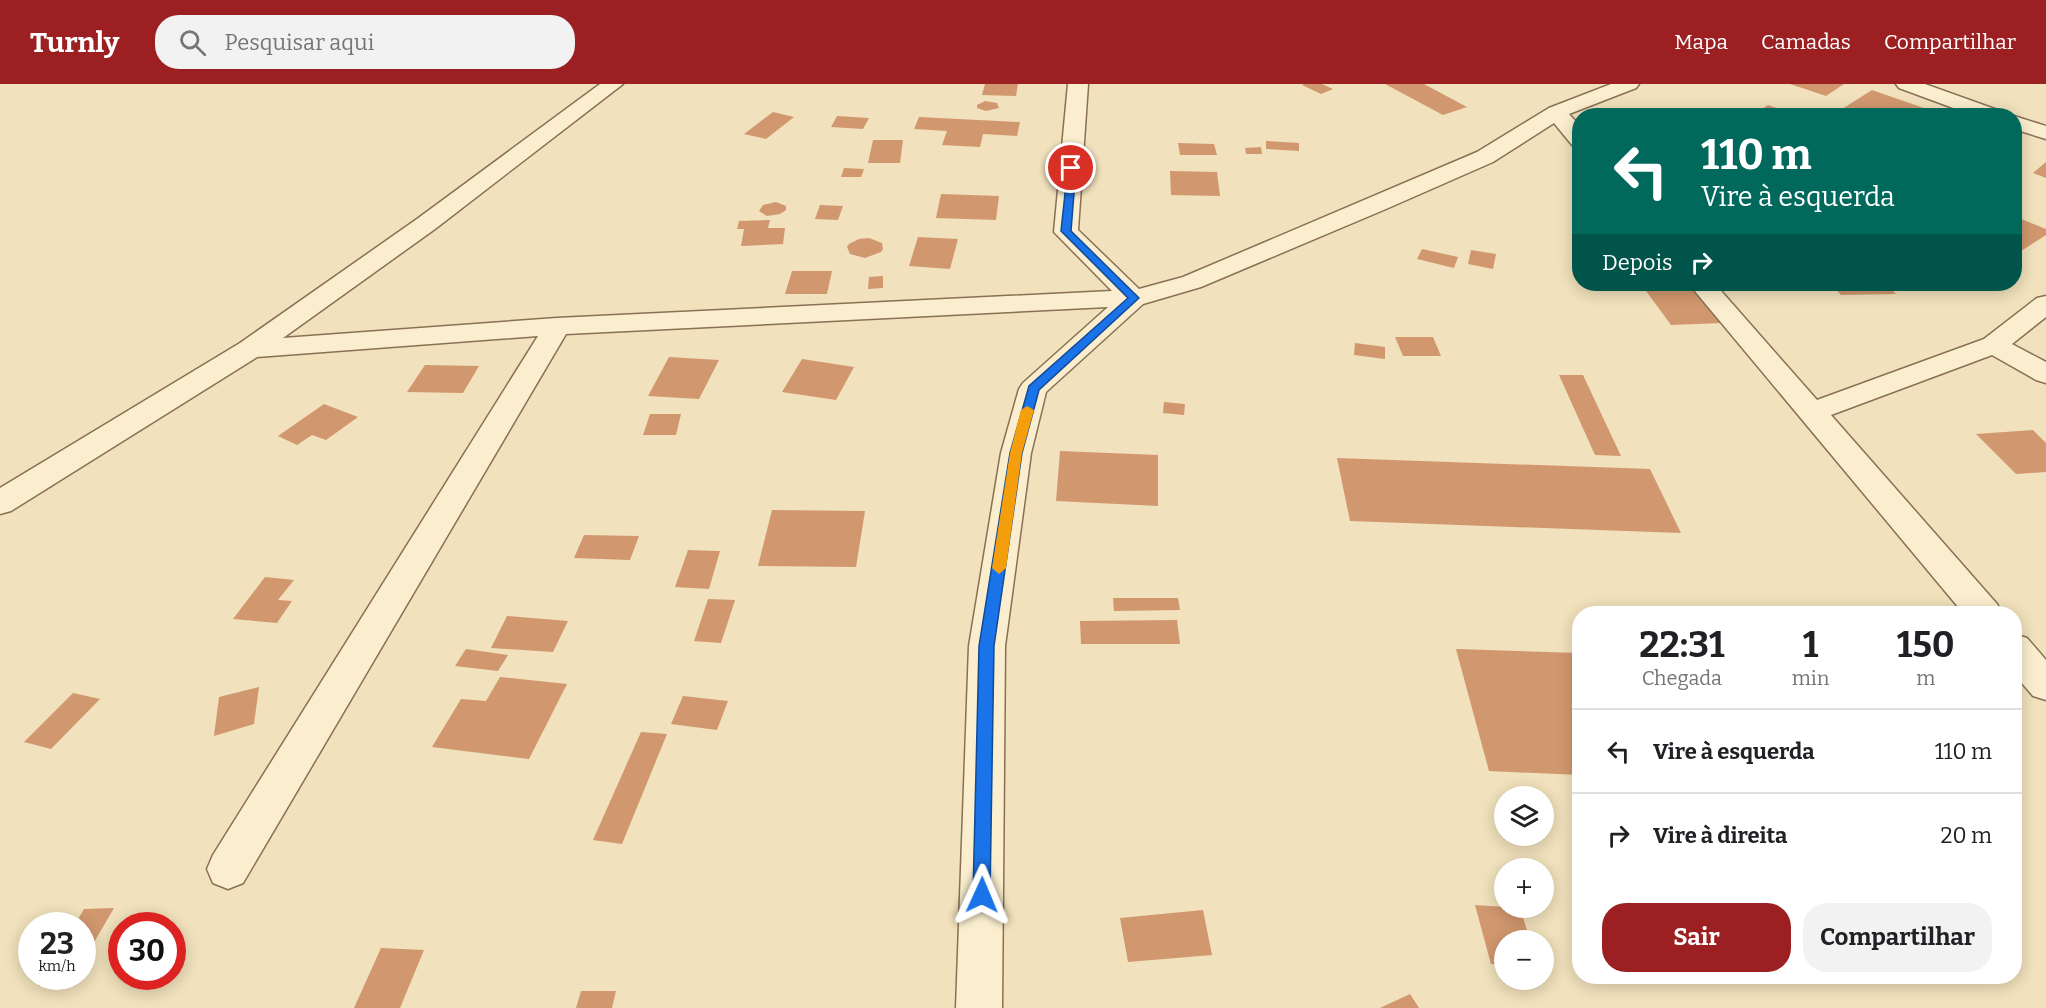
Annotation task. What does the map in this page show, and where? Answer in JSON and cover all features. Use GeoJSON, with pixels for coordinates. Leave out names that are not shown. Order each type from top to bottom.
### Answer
{"type":"FeatureCollection","features":[{"type":"Feature","properties":{"kind":"street"},"geometry":{"type":"LineString","coordinates":[[0,503],[250,349],[426,224],[613,84]]}},
{"type":"Feature","properties":{"kind":"street"},"geometry":{"type":"LineString","coordinates":[[1078,84],[1066,231],[1134,298]]}},
{"type":"Feature","properties":{"kind":"street"},"geometry":{"type":"LineString","coordinates":[[250,349],[557,326],[911,311],[1134,298],[1192,282],[1485,157],[1556,112],[1629,84]]}},
{"type":"Feature","properties":{"kind":"street"},"geometry":{"type":"LineString","coordinates":[[1906,84],[1974,108]]}},
{"type":"Feature","properties":{"kind":"street"},"geometry":{"type":"LineString","coordinates":[[1556,112],[1572,131]]}},
{"type":"Feature","properties":{"kind":"street"},"geometry":{"type":"LineString","coordinates":[[2022,125],[2046,133]]}},
{"type":"Feature","properties":{"kind":"street"},"geometry":{"type":"LineString","coordinates":[[1708,291],[1978,606]]}},
{"type":"Feature","properties":{"kind":"street"},"geometry":{"type":"LineString","coordinates":[[979,1008],[987,646],[1016,453],[1033,389],[1134,298]]}},
{"type":"Feature","properties":{"kind":"street"},"geometry":{"type":"LineString","coordinates":[[1812,412],[1994,345],[2046,304]]}},
{"type":"Feature","properties":{"kind":"street"},"geometry":{"type":"LineString","coordinates":[[228,869],[557,326]]}},
{"type":"Feature","properties":{"kind":"street"},"geometry":{"type":"LineString","coordinates":[[1994,345],[2046,374]]}},
{"type":"Feature","properties":{"kind":"street"},"geometry":{"type":"LineString","coordinates":[[2022,657],[2046,685]]}},
{"type":"Feature","properties":{"kind":"building"},"geometry":{"type":"Polygon","coordinates":[[[985,84],[1018,84],[1016,96],[982,95],[985,84]]]}},
{"type":"Feature","properties":{"kind":"building"},"geometry":{"type":"Polygon","coordinates":[[[1322,84],[1333,89],[1321,94],[1302,85],[1322,84]]]}},
{"type":"Feature","properties":{"kind":"building"},"geometry":{"type":"Polygon","coordinates":[[[1385,84],[1424,84],[1467,107],[1443,115],[1385,84]]]}},
{"type":"Feature","properties":{"kind":"building"},"geometry":{"type":"Polygon","coordinates":[[[1790,84],[1844,84],[1826,96],[1790,84]]]}},
{"type":"Feature","properties":{"kind":"building"},"geometry":{"type":"Polygon","coordinates":[[[1872,90],[1924,108],[1844,108],[1872,90]]]}},
{"type":"Feature","properties":{"kind":"building"},"geometry":{"type":"Polygon","coordinates":[[[985,101],[997,103],[999,108],[986,111],[977,108],[977,105],[985,101]]]}},
{"type":"Feature","properties":{"kind":"building"},"geometry":{"type":"Polygon","coordinates":[[[773,112],[794,117],[766,139],[744,134],[773,112]]]}},
{"type":"Feature","properties":{"kind":"building"},"geometry":{"type":"Polygon","coordinates":[[[837,116],[869,118],[863,129],[831,127],[837,116]]]}},
{"type":"Feature","properties":{"kind":"building"},"geometry":{"type":"Polygon","coordinates":[[[919,117],[1020,122],[1017,136],[983,134],[980,147],[942,145],[947,131],[914,129],[919,117]]]}},
{"type":"Feature","properties":{"kind":"building"},"geometry":{"type":"Polygon","coordinates":[[[873,140],[903,140],[900,163],[868,163],[873,140]]]}},
{"type":"Feature","properties":{"kind":"building"},"geometry":{"type":"Polygon","coordinates":[[[1266,141],[1299,143],[1299,151],[1266,149],[1266,141]]]}},
{"type":"Feature","properties":{"kind":"building"},"geometry":{"type":"Polygon","coordinates":[[[1178,143],[1214,144],[1217,155],[1180,155],[1178,143]]]}},
{"type":"Feature","properties":{"kind":"building"},"geometry":{"type":"Polygon","coordinates":[[[1261,147],[1262,154],[1246,154],[1245,148],[1261,147]]]}},
{"type":"Feature","properties":{"kind":"building"},"geometry":{"type":"Polygon","coordinates":[[[2046,162],[2046,178],[2033,173],[2046,162]]]}},
{"type":"Feature","properties":{"kind":"building"},"geometry":{"type":"Polygon","coordinates":[[[844,168],[864,169],[861,177],[841,177],[844,168]]]}},
{"type":"Feature","properties":{"kind":"building"},"geometry":{"type":"Polygon","coordinates":[[[1170,171],[1217,172],[1220,196],[1171,195],[1170,171]]]}},
{"type":"Feature","properties":{"kind":"building"},"geometry":{"type":"Polygon","coordinates":[[[941,194],[999,196],[996,220],[936,218],[941,194]]]}},
{"type":"Feature","properties":{"kind":"building"},"geometry":{"type":"Polygon","coordinates":[[[776,202],[786,206],[786,210],[780,214],[767,216],[759,211],[763,205],[776,202]]]}},
{"type":"Feature","properties":{"kind":"building"},"geometry":{"type":"Polygon","coordinates":[[[820,205],[843,206],[838,220],[815,219],[820,205]]]}},
{"type":"Feature","properties":{"kind":"building"},"geometry":{"type":"Polygon","coordinates":[[[2022,219],[2046,229],[2046,235],[2022,250],[2022,219]]]}},
{"type":"Feature","properties":{"kind":"building"},"geometry":{"type":"Polygon","coordinates":[[[770,220],[768,228],[785,228],[783,244],[741,246],[744,229],[737,229],[739,221],[770,220]]]}},
{"type":"Feature","properties":{"kind":"building"},"geometry":{"type":"Polygon","coordinates":[[[918,237],[958,239],[950,269],[909,266],[918,237]]]}},
{"type":"Feature","properties":{"kind":"building"},"geometry":{"type":"Polygon","coordinates":[[[869,238],[882,243],[881,252],[865,258],[850,254],[847,247],[849,244],[859,239],[869,238]]]}},
{"type":"Feature","properties":{"kind":"building"},"geometry":{"type":"Polygon","coordinates":[[[1422,249],[1458,257],[1454,268],[1417,259],[1422,249]]]}},
{"type":"Feature","properties":{"kind":"building"},"geometry":{"type":"Polygon","coordinates":[[[1471,250],[1496,254],[1493,269],[1468,264],[1471,250]]]}},
{"type":"Feature","properties":{"kind":"building"},"geometry":{"type":"Polygon","coordinates":[[[792,271],[832,271],[827,294],[785,294],[792,271]]]}},
{"type":"Feature","properties":{"kind":"building"},"geometry":{"type":"Polygon","coordinates":[[[883,276],[883,288],[868,289],[869,277],[883,276]]]}},
{"type":"Feature","properties":{"kind":"building"},"geometry":{"type":"Polygon","coordinates":[[[1646,291],[1697,291],[1723,323],[1671,325],[1646,291]]]}},
{"type":"Feature","properties":{"kind":"building"},"geometry":{"type":"Polygon","coordinates":[[[1837,291],[1893,291],[1896,294],[1841,295],[1837,291]]]}},
{"type":"Feature","properties":{"kind":"building"},"geometry":{"type":"Polygon","coordinates":[[[1395,337],[1433,337],[1441,356],[1403,356],[1395,337]]]}},
{"type":"Feature","properties":{"kind":"building"},"geometry":{"type":"Polygon","coordinates":[[[1355,343],[1385,347],[1385,359],[1354,355],[1355,343]]]}},
{"type":"Feature","properties":{"kind":"building"},"geometry":{"type":"Polygon","coordinates":[[[669,357],[719,360],[699,399],[648,396],[669,357]]]}},
{"type":"Feature","properties":{"kind":"building"},"geometry":{"type":"Polygon","coordinates":[[[802,359],[854,367],[836,400],[782,392],[802,359]]]}},
{"type":"Feature","properties":{"kind":"building"},"geometry":{"type":"Polygon","coordinates":[[[425,365],[479,366],[463,393],[407,392],[425,365]]]}},
{"type":"Feature","properties":{"kind":"building"},"geometry":{"type":"Polygon","coordinates":[[[1559,375],[1583,375],[1621,456],[1595,455],[1559,375]]]}},
{"type":"Feature","properties":{"kind":"building"},"geometry":{"type":"Polygon","coordinates":[[[1164,402],[1185,404],[1184,415],[1163,413],[1164,402]]]}},
{"type":"Feature","properties":{"kind":"building"},"geometry":{"type":"Polygon","coordinates":[[[324,404],[358,417],[326,440],[312,435],[297,445],[278,436],[324,404]]]}},
{"type":"Feature","properties":{"kind":"building"},"geometry":{"type":"Polygon","coordinates":[[[650,414],[681,414],[676,435],[643,435],[650,414]]]}},
{"type":"Feature","properties":{"kind":"building"},"geometry":{"type":"Polygon","coordinates":[[[2033,430],[2046,443],[2046,472],[2016,474],[1976,434],[2033,430]]]}},
{"type":"Feature","properties":{"kind":"building"},"geometry":{"type":"Polygon","coordinates":[[[1060,451],[1158,455],[1158,506],[1056,501],[1060,451]]]}},
{"type":"Feature","properties":{"kind":"building"},"geometry":{"type":"Polygon","coordinates":[[[1337,458],[1650,469],[1681,533],[1350,521],[1337,458]]]}},
{"type":"Feature","properties":{"kind":"building"},"geometry":{"type":"Polygon","coordinates":[[[772,510],[865,511],[856,567],[758,566],[772,510]]]}},
{"type":"Feature","properties":{"kind":"building"},"geometry":{"type":"Polygon","coordinates":[[[584,535],[639,536],[630,560],[574,558],[584,535]]]}},
{"type":"Feature","properties":{"kind":"building"},"geometry":{"type":"Polygon","coordinates":[[[688,550],[720,551],[709,589],[675,587],[688,550]]]}},
{"type":"Feature","properties":{"kind":"building"},"geometry":{"type":"Polygon","coordinates":[[[265,577],[294,580],[278,600],[292,601],[277,623],[233,619],[265,577]]]}},
{"type":"Feature","properties":{"kind":"building"},"geometry":{"type":"Polygon","coordinates":[[[1113,598],[1178,598],[1180,610],[1114,611],[1113,598]]]}},
{"type":"Feature","properties":{"kind":"building"},"geometry":{"type":"Polygon","coordinates":[[[708,599],[735,600],[721,643],[694,641],[708,599]]]}},
{"type":"Feature","properties":{"kind":"building"},"geometry":{"type":"Polygon","coordinates":[[[507,616],[568,621],[553,652],[491,648],[507,616]]]}},
{"type":"Feature","properties":{"kind":"building"},"geometry":{"type":"Polygon","coordinates":[[[1177,620],[1180,644],[1081,644],[1080,621],[1177,620]]]}},
{"type":"Feature","properties":{"kind":"building"},"geometry":{"type":"Polygon","coordinates":[[[466,649],[508,655],[498,671],[455,666],[466,649]]]}},
{"type":"Feature","properties":{"kind":"building"},"geometry":{"type":"Polygon","coordinates":[[[1456,649],[1572,653],[1572,775],[1489,771],[1456,649]]]}},
{"type":"Feature","properties":{"kind":"building"},"geometry":{"type":"Polygon","coordinates":[[[500,677],[567,684],[529,759],[432,747],[461,699],[486,701],[500,677]]]}},
{"type":"Feature","properties":{"kind":"building"},"geometry":{"type":"Polygon","coordinates":[[[259,687],[254,724],[214,736],[219,697],[259,687]]]}},
{"type":"Feature","properties":{"kind":"building"},"geometry":{"type":"Polygon","coordinates":[[[73,693],[100,699],[51,749],[24,742],[73,693]]]}},
{"type":"Feature","properties":{"kind":"building"},"geometry":{"type":"Polygon","coordinates":[[[683,696],[728,701],[717,730],[671,724],[683,696]]]}},
{"type":"Feature","properties":{"kind":"building"},"geometry":{"type":"Polygon","coordinates":[[[641,732],[667,734],[622,844],[593,840],[641,732]]]}},
{"type":"Feature","properties":{"kind":"building"},"geometry":{"type":"Polygon","coordinates":[[[1475,905],[1494,906],[1494,918],[1523,918],[1527,930],[1494,930],[1494,964],[1491,964],[1475,905]]]}},
{"type":"Feature","properties":{"kind":"building"},"geometry":{"type":"Polygon","coordinates":[[[114,908],[112,912],[108,912],[108,918],[96,939],[96,912],[82,912],[84,909],[114,908]]]}},
{"type":"Feature","properties":{"kind":"building"},"geometry":{"type":"Polygon","coordinates":[[[1203,910],[1212,955],[1128,962],[1120,918],[1203,910]]]}},
{"type":"Feature","properties":{"kind":"building"},"geometry":{"type":"Polygon","coordinates":[[[381,948],[424,950],[400,1008],[354,1008],[381,948]]]}},
{"type":"Feature","properties":{"kind":"building"},"geometry":{"type":"Polygon","coordinates":[[[581,991],[616,991],[612,1008],[576,1008],[581,991]]]}},
{"type":"Feature","properties":{"kind":"building"},"geometry":{"type":"Polygon","coordinates":[[[1410,994],[1419,1008],[1380,1008],[1410,994]]]}},
{"type":"Feature","properties":{"kind":"slow traffic"},"geometry":{"type":"LineString","coordinates":[[999,568],[1016,453],[1027,410]]}},
{"type":"Feature","properties":{"kind":"route"},"geometry":{"type":"LineString","coordinates":[[982,895],[987,646],[1016,453],[1033,389],[1134,298],[1066,231],[1071,168]]}}]}
